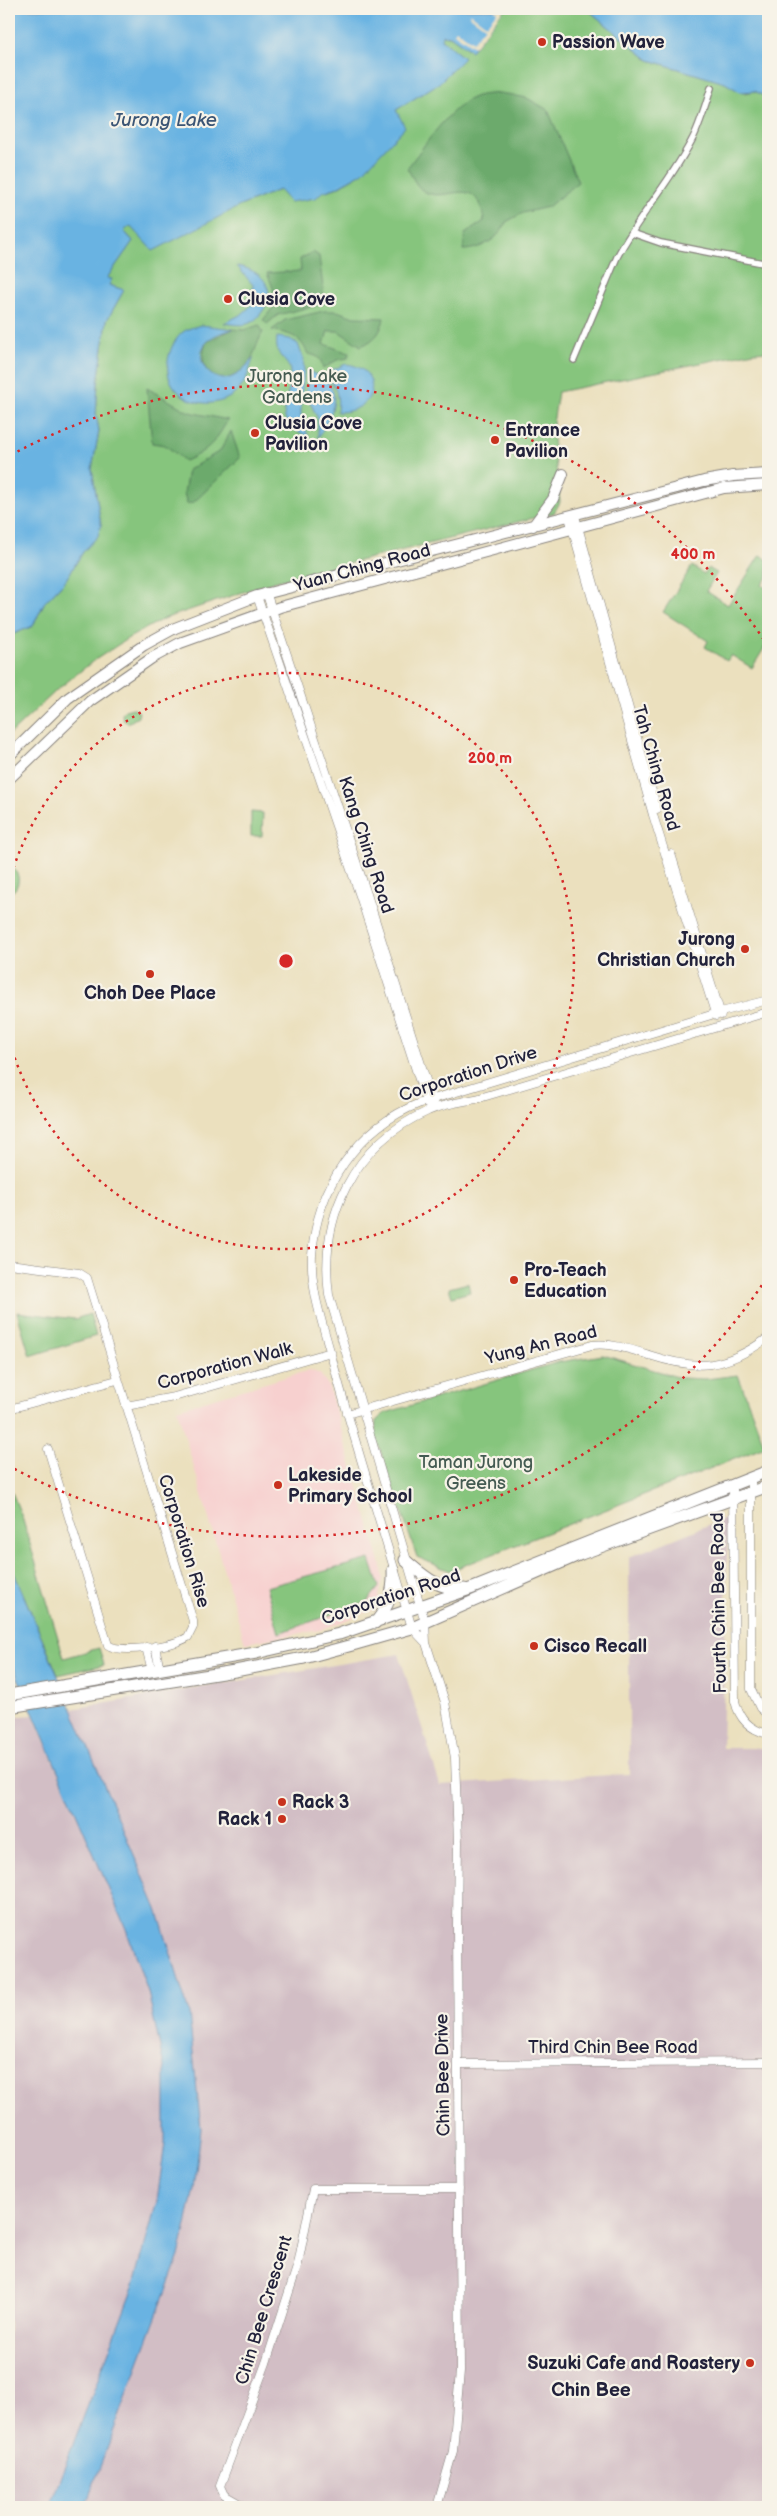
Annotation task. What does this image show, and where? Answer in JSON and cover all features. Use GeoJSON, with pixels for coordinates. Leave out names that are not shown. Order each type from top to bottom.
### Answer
{"type":"FeatureCollection","features":[{"type":"Feature","properties":{"kind":"main road","name":"Corporation Road"},"geometry":{"type":"LineString","coordinates":[[13,1695],[301,1644],[375,1623],[473,1588],[768,1471]]}},
{"type":"Feature","properties":{"kind":"main road","name":"Corporation Road"},"geometry":{"type":"LineString","coordinates":[[9,1707],[236,1671],[304,1658],[412,1628],[581,1554],[768,1486]]}},
{"type":"Feature","properties":{"kind":"main road"},"geometry":{"type":"LineString","coordinates":[[405,1560],[436,1584],[450,1589],[473,1588]]}},
{"type":"Feature","properties":{"kind":"main road"},"geometry":{"type":"LineString","coordinates":[[375,1623],[389,1604],[392,1596],[393,1570]]}},
{"type":"Feature","properties":{"kind":"main road"},"geometry":{"type":"LineString","coordinates":[[233,1656],[236,1671]]}},
{"type":"Feature","properties":{"kind":"street"},"geometry":{"type":"LineString","coordinates":[[574,360],[604,286],[625,241],[632,234],[695,134],[711,88]]}},
{"type":"Feature","properties":{"kind":"street"},"geometry":{"type":"LineString","coordinates":[[632,234],[649,241],[768,264]]}},
{"type":"Feature","properties":{"kind":"street"},"geometry":{"type":"LineString","coordinates":[[533,526],[549,506],[563,474]]}},
{"type":"Feature","properties":{"kind":"street","name":"Yuan Ching Road"},"geometry":{"type":"LineString","coordinates":[[9,756],[44,720],[82,687],[165,634],[261,594],[704,481],[733,476],[768,474]]}},
{"type":"Feature","properties":{"kind":"street","name":"Yuan Ching Road"},"geometry":{"type":"LineString","coordinates":[[9,779],[90,700],[172,647],[267,611],[724,488],[768,485]]}},
{"type":"Feature","properties":{"kind":"street","name":"Tah Ching Road"},"geometry":{"type":"LineString","coordinates":[[572,516],[653,815],[721,1024]]}},
{"type":"Feature","properties":{"kind":"street","name":"Kang Ching Road"},"geometry":{"type":"LineString","coordinates":[[261,594],[372,923],[432,1109]]}},
{"type":"Feature","properties":{"kind":"street"},"geometry":{"type":"LineString","coordinates":[[165,634],[172,647]]}},
{"type":"Feature","properties":{"kind":"street","name":"Corporation Drive"},"geometry":{"type":"LineString","coordinates":[[412,1628],[393,1570],[348,1414],[313,1279],[312,1255],[325,1199],[335,1175],[350,1152],[376,1127],[404,1109],[429,1099],[718,1013],[768,1000]]}},
{"type":"Feature","properties":{"kind":"street","name":"Corporation Drive"},"geometry":{"type":"LineString","coordinates":[[425,1622],[405,1560],[329,1295],[326,1276],[330,1230],[338,1202],[364,1161],[386,1138],[410,1120],[432,1109],[476,1099],[721,1024],[768,1012]]}},
{"type":"Feature","properties":{"kind":"street"},"geometry":{"type":"LineString","coordinates":[[9,1264],[84,1274],[126,1406]]}},
{"type":"Feature","properties":{"kind":"street","name":"Yung An Road"},"geometry":{"type":"LineString","coordinates":[[348,1414],[592,1345],[613,1345],[684,1365],[708,1365],[741,1356],[768,1338]]}},
{"type":"Feature","properties":{"kind":"street","name":"Corporation Walk"},"geometry":{"type":"LineString","coordinates":[[126,1406],[174,1397],[331,1352]]}},
{"type":"Feature","properties":{"kind":"street"},"geometry":{"type":"LineString","coordinates":[[9,1409],[117,1380]]}},
{"type":"Feature","properties":{"kind":"street","name":"Corporation Rise"},"geometry":{"type":"LineString","coordinates":[[48,1449],[108,1645],[120,1650],[184,1640],[188,1637],[193,1627],[126,1406]]}},
{"type":"Feature","properties":{"kind":"street","name":"Fourth Chin Bee Road"},"geometry":{"type":"LineString","coordinates":[[751,1478],[751,1689],[760,1708],[768,1716]]}},
{"type":"Feature","properties":{"kind":"street","name":"Fourth Chin Bee Road"},"geometry":{"type":"LineString","coordinates":[[733,1485],[735,1701],[738,1712],[744,1721],[768,1734]]}},
{"type":"Feature","properties":{"kind":"street","name":"Chin Bee Drive"},"geometry":{"type":"LineString","coordinates":[[425,1622],[426,1643],[445,1702],[455,1758],[458,1842],[456,1925],[459,2064],[458,2405],[452,2453],[437,2507]]}},
{"type":"Feature","properties":{"kind":"street","name":"Chin Bee Drive"},"geometry":{"type":"LineString","coordinates":[[412,1628],[426,1643]]}},
{"type":"Feature","properties":{"kind":"street"},"geometry":{"type":"LineString","coordinates":[[155,1646],[156,1671]]}},
{"type":"Feature","properties":{"kind":"street"},"geometry":{"type":"LineString","coordinates":[[146,1647],[156,1671]]}},
{"type":"Feature","properties":{"kind":"street","name":"Third Chin Bee Road"},"geometry":{"type":"LineString","coordinates":[[459,2064],[768,2062]]}},
{"type":"Feature","properties":{"kind":"street","name":"Chin Bee Crescent"},"geometry":{"type":"LineString","coordinates":[[245,2507],[224,2495],[220,2486],[266,2363],[298,2264],[313,2189],[459,2189]]}},
{"type":"Feature","properties":{"kind":"shaded area","name":"Lakeside Primary School"},"geometry":{"type":"Polygon","coordinates":[[[310,1370],[320,1374],[328,1385],[382,1569],[383,1579],[379,1596],[381,1607],[320,1630],[245,1643],[177,1409],[310,1370]]]}},
{"type":"Feature","properties":{"kind":"shaded area"},"geometry":{"type":"Polygon","coordinates":[[[728,1517],[722,1748],[768,1748],[768,2507],[85,2507],[179,2256],[194,2189],[201,2129],[157,1909],[72,1709],[399,1654],[440,1785],[629,1774],[629,1557],[728,1517]]]}},
{"type":"Feature","properties":{"kind":"shaded area"},"geometry":{"type":"Polygon","coordinates":[[[33,1715],[126,1929],[148,1992],[165,2071],[165,2143],[157,2201],[134,2285],[49,2507],[9,2507],[9,1717],[33,1715]]]}},
{"type":"Feature","properties":{"kind":"green space","name":"Jurong Lake Gardens"},"geometry":{"type":"Polygon","coordinates":[[[504,9],[587,9],[649,60],[725,83],[745,93],[755,91],[768,102],[768,351],[754,352],[558,392],[552,430],[560,502],[554,513],[273,582],[163,619],[127,639],[92,662],[58,689],[9,735],[9,636],[33,626],[44,603],[65,581],[83,552],[97,536],[101,525],[92,469],[99,431],[96,414],[98,383],[107,320],[124,290],[108,285],[107,278],[133,241],[124,231],[129,226],[240,206],[279,190],[316,198],[322,192],[336,188],[362,173],[396,110],[439,83],[464,58],[441,39],[442,35],[450,36],[471,51],[504,9]]]}},
{"type":"Feature","properties":{"kind":"green space"},"geometry":{"type":"Polygon","coordinates":[[[500,93],[527,98],[548,110],[578,182],[548,207],[523,213],[506,222],[500,233],[489,242],[476,248],[463,250],[465,234],[484,221],[480,205],[475,197],[459,192],[440,195],[431,194],[420,188],[407,168],[439,127],[457,108],[477,96],[500,93]]]}},
{"type":"Feature","properties":{"kind":"green space"},"geometry":{"type":"Polygon","coordinates":[[[313,252],[319,256],[325,303],[278,315],[267,324],[263,320],[276,304],[273,288],[267,273],[301,271],[300,259],[313,252]]]}},
{"type":"Feature","properties":{"kind":"green space"},"geometry":{"type":"Polygon","coordinates":[[[324,311],[337,311],[354,317],[384,318],[377,335],[361,346],[338,331],[328,331],[324,344],[349,353],[348,358],[337,360],[323,369],[319,358],[308,354],[298,339],[272,330],[285,320],[324,311]]]}},
{"type":"Feature","properties":{"kind":"green space"},"geometry":{"type":"Polygon","coordinates":[[[259,325],[263,332],[247,365],[234,376],[226,379],[218,379],[211,376],[204,363],[203,353],[206,342],[233,329],[244,330],[259,325]]]}},
{"type":"Feature","properties":{"kind":"green space"},"geometry":{"type":"Polygon","coordinates":[[[147,388],[189,412],[228,420],[211,445],[185,461],[165,445],[152,443],[147,388]]]}},
{"type":"Feature","properties":{"kind":"green space"},"geometry":{"type":"Polygon","coordinates":[[[231,431],[240,458],[194,502],[187,504],[184,493],[188,470],[220,451],[231,431]]]}},
{"type":"Feature","properties":{"kind":"green space"},"geometry":{"type":"Polygon","coordinates":[[[760,555],[768,560],[768,576],[762,585],[768,589],[768,642],[752,668],[731,655],[727,661],[705,647],[708,641],[663,612],[692,566],[704,574],[708,568],[717,573],[706,591],[728,605],[760,555]]]}},
{"type":"Feature","properties":{"kind":"green space"},"geometry":{"type":"Polygon","coordinates":[[[133,708],[139,712],[138,717],[128,723],[123,720],[122,714],[125,710],[133,708]]]}},
{"type":"Feature","properties":{"kind":"green space"},"geometry":{"type":"Polygon","coordinates":[[[251,812],[263,813],[262,836],[251,836],[251,812]]]}},
{"type":"Feature","properties":{"kind":"green space"},"geometry":{"type":"Polygon","coordinates":[[[13,869],[18,875],[18,882],[15,889],[9,894],[9,871],[13,869]]]}},
{"type":"Feature","properties":{"kind":"green space"},"geometry":{"type":"Polygon","coordinates":[[[468,1283],[470,1292],[452,1297],[449,1288],[468,1283]]]}},
{"type":"Feature","properties":{"kind":"green space"},"geometry":{"type":"Polygon","coordinates":[[[17,1312],[75,1319],[90,1314],[96,1336],[30,1356],[17,1312]]]}},
{"type":"Feature","properties":{"kind":"green space","name":"Taman Jurong Greens"},"geometry":{"type":"Polygon","coordinates":[[[603,1355],[681,1378],[706,1379],[738,1375],[765,1447],[450,1571],[417,1557],[375,1435],[376,1421],[385,1413],[559,1362],[603,1355]]]}},
{"type":"Feature","properties":{"kind":"green space"},"geometry":{"type":"Polygon","coordinates":[[[9,1485],[22,1517],[64,1658],[99,1648],[104,1665],[58,1675],[9,1561],[9,1485]]]}},
{"type":"Feature","properties":{"kind":"green space"},"geometry":{"type":"Polygon","coordinates":[[[370,1559],[379,1587],[367,1602],[279,1633],[266,1587],[370,1559]]]}},
{"type":"Feature","properties":{"kind":"water","name":"Jurong Lake"},"geometry":{"type":"Polygon","coordinates":[[[9,9],[504,9],[471,51],[450,36],[442,35],[441,39],[464,58],[439,83],[396,110],[405,127],[362,173],[335,188],[322,192],[316,198],[290,202],[279,190],[240,206],[153,251],[130,226],[124,231],[133,241],[107,278],[112,279],[109,285],[124,290],[107,320],[98,383],[96,414],[99,431],[92,469],[101,525],[98,536],[83,552],[65,581],[44,603],[33,626],[9,636],[9,9]]]}},
{"type":"Feature","properties":{"kind":"water"},"geometry":{"type":"Polygon","coordinates":[[[587,9],[739,9],[768,14],[768,102],[755,91],[740,92],[725,83],[649,60],[587,9]]]}},
{"type":"Feature","properties":{"kind":"water"},"geometry":{"type":"Polygon","coordinates":[[[237,266],[246,268],[260,276],[268,288],[269,295],[262,312],[254,321],[244,325],[224,323],[242,314],[252,305],[253,285],[237,266]]]}},
{"type":"Feature","properties":{"kind":"water"},"geometry":{"type":"Polygon","coordinates":[[[201,325],[233,329],[213,337],[203,348],[201,355],[203,363],[211,375],[226,379],[234,376],[254,357],[242,386],[235,394],[216,402],[205,403],[186,397],[177,391],[169,376],[168,362],[171,348],[178,337],[185,331],[201,325]]]}},
{"type":"Feature","properties":{"kind":"water"},"geometry":{"type":"Polygon","coordinates":[[[277,337],[290,339],[298,344],[303,358],[301,416],[308,436],[295,430],[288,424],[285,417],[284,409],[290,382],[290,372],[289,367],[278,350],[277,337]]]}},
{"type":"Feature","properties":{"kind":"water"},"geometry":{"type":"Polygon","coordinates":[[[346,364],[358,367],[367,373],[371,381],[372,390],[368,398],[361,405],[351,410],[337,412],[338,401],[336,392],[332,382],[324,374],[346,364]]]}},
{"type":"Feature","properties":{"kind":"water"},"geometry":{"type":"Polygon","coordinates":[[[309,371],[326,380],[334,394],[332,409],[318,438],[318,419],[306,394],[309,371]]]}},
{"type":"Feature","properties":{"kind":"water"},"geometry":{"type":"Polygon","coordinates":[[[9,1561],[157,1909],[189,2013],[201,2129],[194,2189],[179,2256],[85,2507],[49,2507],[134,2285],[157,2201],[165,2143],[165,2071],[148,1992],[126,1929],[9,1657],[9,1561]]]}},
{"type":"Feature","properties":{"kind":"pier"},"geometry":{"type":"Polygon","coordinates":[[[494,9],[504,9],[474,47],[454,33],[456,30],[473,42],[485,27],[469,15],[470,13],[486,25],[497,12],[494,9]]]}},
{"type":"Feature","properties":{"kind":"place","name":"Passion Wave"},"geometry":{"type":"Point","coordinates":[542,42]}},
{"type":"Feature","properties":{"kind":"place","name":"Clusia Cove"},"geometry":{"type":"Point","coordinates":[228,299]}},
{"type":"Feature","properties":{"kind":"place","name":"Clusia Cove Pavilion"},"geometry":{"type":"Point","coordinates":[255,433]}},
{"type":"Feature","properties":{"kind":"place","name":"Entrance Pavilion"},"geometry":{"type":"Point","coordinates":[495,440]}},
{"type":"Feature","properties":{"kind":"place","name":"Jurong Christian Church"},"geometry":{"type":"Point","coordinates":[745,949]}},
{"type":"Feature","properties":{"kind":"place","name":"Choh Dee Place"},"geometry":{"type":"Point","coordinates":[150,974]}},
{"type":"Feature","properties":{"kind":"place","name":"Pro-Teach Education"},"geometry":{"type":"Point","coordinates":[514,1280]}},
{"type":"Feature","properties":{"kind":"place","name":"Lakeside Primary School"},"geometry":{"type":"Point","coordinates":[278,1485]}},
{"type":"Feature","properties":{"kind":"place","name":"Cisco Recall"},"geometry":{"type":"Point","coordinates":[534,1646]}},
{"type":"Feature","properties":{"kind":"place","name":"Rack 3"},"geometry":{"type":"Point","coordinates":[282,1802]}},
{"type":"Feature","properties":{"kind":"place","name":"Rack 1"},"geometry":{"type":"Point","coordinates":[282,1819]}},
{"type":"Feature","properties":{"kind":"place","name":"Suzuki Cafe and Roastery"},"geometry":{"type":"Point","coordinates":[750,2363]}},
{"type":"Feature","properties":{"kind":"district","name":"Chin Bee"},"geometry":{"type":"Point","coordinates":[591,2390]}}]}
